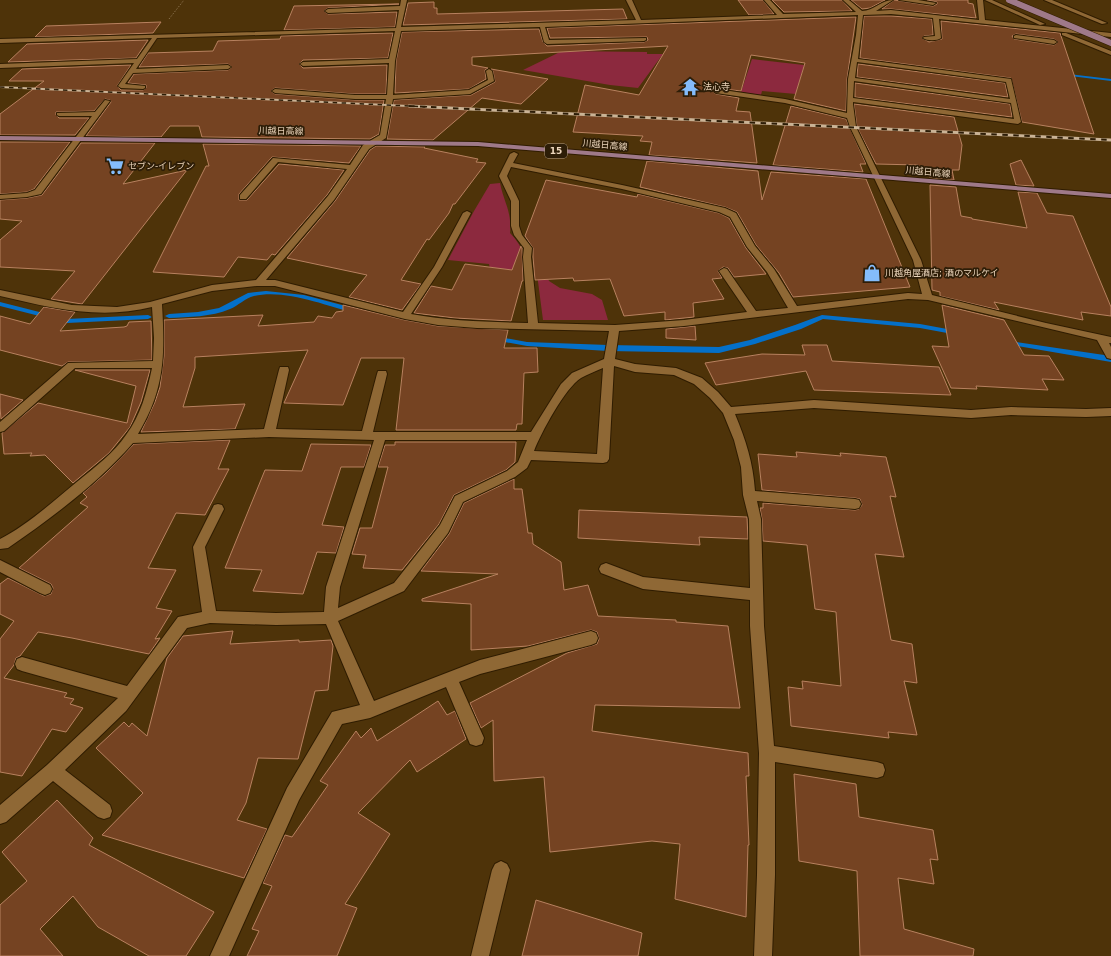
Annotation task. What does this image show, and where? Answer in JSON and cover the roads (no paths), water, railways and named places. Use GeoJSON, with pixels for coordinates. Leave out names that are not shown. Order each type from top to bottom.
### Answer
{"type":"FeatureCollection","features":[{"type":"Feature","properties":{"kind":"main road"},"geometry":{"type":"LineString","coordinates":[[1009,0],[1111,44]]}},
{"type":"Feature","properties":{"kind":"main road"},"geometry":{"type":"LineString","coordinates":[[1051,10],[1057,13]]}},
{"type":"Feature","properties":{"kind":"main road"},"geometry":{"type":"LineString","coordinates":[[1091,27],[1111,35]]}},
{"type":"Feature","properties":{"kind":"main road","name":"川越日高線"},"geometry":{"type":"LineString","coordinates":[[0,138],[478,144],[1111,196]]}},
{"type":"Feature","properties":{"kind":"street"},"geometry":{"type":"LineString","coordinates":[[259,282],[330,198],[366,147],[383,136],[390,97],[392,61],[404,0]]}},
{"type":"Feature","properties":{"kind":"street"},"geometry":{"type":"LineString","coordinates":[[629,0],[641,31]]}},
{"type":"Feature","properties":{"kind":"street"},"geometry":{"type":"LineString","coordinates":[[767,0],[781,16]]}},
{"type":"Feature","properties":{"kind":"street"},"geometry":{"type":"LineString","coordinates":[[846,0],[860,13],[856,60],[851,79],[849,116],[917,260],[928,297]]}},
{"type":"Feature","properties":{"kind":"street"},"geometry":{"type":"LineString","coordinates":[[871,12],[890,0]]}},
{"type":"Feature","properties":{"kind":"street"},"geometry":{"type":"LineString","coordinates":[[902,0],[933,3]]}},
{"type":"Feature","properties":{"kind":"street"},"geometry":{"type":"LineString","coordinates":[[980,0],[982,22]]}},
{"type":"Feature","properties":{"kind":"street"},"geometry":{"type":"LineString","coordinates":[[988,0],[1052,29],[1111,53]]}},
{"type":"Feature","properties":{"kind":"street"},"geometry":{"type":"LineString","coordinates":[[1047,0],[1104,23]]}},
{"type":"Feature","properties":{"kind":"street"},"geometry":{"type":"LineString","coordinates":[[328,11],[402,8]]}},
{"type":"Feature","properties":{"kind":"street"},"geometry":{"type":"LineString","coordinates":[[542,25],[547,42],[781,16],[891,12],[1111,35]]}},
{"type":"Feature","properties":{"kind":"street"},"geometry":{"type":"LineString","coordinates":[[1099,13],[1104,23],[1111,31]]}},
{"type":"Feature","properties":{"kind":"street"},"geometry":{"type":"LineString","coordinates":[[926,38],[938,38],[936,17]]}},
{"type":"Feature","properties":{"kind":"street"},"geometry":{"type":"LineString","coordinates":[[0,41],[542,25],[641,31]]}},
{"type":"Feature","properties":{"kind":"street"},"geometry":{"type":"LineString","coordinates":[[1022,26],[1026,38]]}},
{"type":"Feature","properties":{"kind":"street"},"geometry":{"type":"LineString","coordinates":[[143,87],[121,86],[137,61],[156,36]]}},
{"type":"Feature","properties":{"kind":"street"},"geometry":{"type":"LineString","coordinates":[[1016,37],[1054,42]]}},
{"type":"Feature","properties":{"kind":"street"},"geometry":{"type":"LineString","coordinates":[[850,100],[1018,122],[1009,80],[1004,78],[856,60]]}},
{"type":"Feature","properties":{"kind":"street"},"geometry":{"type":"LineString","coordinates":[[0,66],[137,61]]}},
{"type":"Feature","properties":{"kind":"street"},"geometry":{"type":"LineString","coordinates":[[303,64],[392,61]]}},
{"type":"Feature","properties":{"kind":"street"},"geometry":{"type":"LineString","coordinates":[[131,71],[228,66]]}},
{"type":"Feature","properties":{"kind":"street"},"geometry":{"type":"LineString","coordinates":[[275,91],[355,97],[390,97],[470,92],[491,81],[489,71]]}},
{"type":"Feature","properties":{"kind":"street"},"geometry":{"type":"LineString","coordinates":[[851,79],[1013,101]]}},
{"type":"Feature","properties":{"kind":"street"},"geometry":{"type":"LineString","coordinates":[[716,90],[785,101],[849,116]]}},
{"type":"Feature","properties":{"kind":"street"},"geometry":{"type":"LineString","coordinates":[[0,197],[28,195],[38,192],[107,101]]}},
{"type":"Feature","properties":{"kind":"street"},"geometry":{"type":"LineString","coordinates":[[59,114],[97,114]]}},
{"type":"Feature","properties":{"kind":"street"},"geometry":{"type":"LineString","coordinates":[[514,154],[503,176],[515,202],[515,226],[518,235],[528,248],[527,257],[533,326]]}},
{"type":"Feature","properties":{"kind":"street"},"geometry":{"type":"LineString","coordinates":[[242,197],[276,160],[352,167]]}},
{"type":"Feature","properties":{"kind":"street"},"geometry":{"type":"LineString","coordinates":[[508,164],[622,187],[722,210],[733,215],[750,248],[771,271],[794,310]]}},
{"type":"Feature","properties":{"kind":"street"},"geometry":{"type":"LineString","coordinates":[[405,316],[438,267],[467,213]]}},
{"type":"Feature","properties":{"kind":"street"},"geometry":{"type":"LineString","coordinates":[[724,271],[753,314]]}},
{"type":"Feature","properties":{"kind":"street"},"geometry":{"type":"LineString","coordinates":[[0,293],[54,307],[79,310],[117,310],[156,304],[204,290],[259,282],[275,283],[405,316],[446,323],[615,328],[684,323],[908,296],[928,297],[1106,339],[1111,356]]}},
{"type":"Feature","properties":{"kind":"street"},"geometry":{"type":"LineString","coordinates":[[1,545],[46,515],[112,459],[130,439],[140,422],[152,394],[158,364],[159,338],[156,304]]}},
{"type":"Feature","properties":{"kind":"street"},"geometry":{"type":"LineString","coordinates":[[527,455],[604,459],[611,352],[615,328]]}},
{"type":"Feature","properties":{"kind":"street"},"geometry":{"type":"LineString","coordinates":[[611,352],[635,368],[676,372],[698,381],[714,395],[728,411],[740,440],[747,467],[749,495],[755,519],[756,595],[767,753],[766,874],[763,956]]}},
{"type":"Feature","properties":{"kind":"street"},"geometry":{"type":"LineString","coordinates":[[0,816],[53,770],[121,706],[183,622],[210,618],[330,618],[399,587],[444,529],[459,499],[511,474],[523,465],[534,436],[565,387],[576,376],[611,352]]}},
{"type":"Feature","properties":{"kind":"street"},"geometry":{"type":"LineString","coordinates":[[0,428],[72,365],[158,364]]}},
{"type":"Feature","properties":{"kind":"street"},"geometry":{"type":"LineString","coordinates":[[269,433],[284,370]]}},
{"type":"Feature","properties":{"kind":"street"},"geometry":{"type":"LineString","coordinates":[[366,436],[382,374]]}},
{"type":"Feature","properties":{"kind":"street"},"geometry":{"type":"LineString","coordinates":[[728,411],[814,404],[970,414],[983,412],[1111,412]]}},
{"type":"Feature","properties":{"kind":"street"},"geometry":{"type":"LineString","coordinates":[[130,439],[269,433],[366,436],[534,436]]}},
{"type":"Feature","properties":{"kind":"street"},"geometry":{"type":"LineString","coordinates":[[370,710],[330,618],[333,587],[381,436]]}},
{"type":"Feature","properties":{"kind":"street"},"geometry":{"type":"LineString","coordinates":[[749,495],[855,504]]}},
{"type":"Feature","properties":{"kind":"street"},"geometry":{"type":"LineString","coordinates":[[210,618],[199,547],[218,509]]}},
{"type":"Feature","properties":{"kind":"street"},"geometry":{"type":"LineString","coordinates":[[0,566],[45,590]]}},
{"type":"Feature","properties":{"kind":"street"},"geometry":{"type":"LineString","coordinates":[[606,569],[643,583],[756,595]]}},
{"type":"Feature","properties":{"kind":"street"},"geometry":{"type":"LineString","coordinates":[[219,956],[293,794],[337,717],[370,710],[480,667],[591,638]]}},
{"type":"Feature","properties":{"kind":"street"},"geometry":{"type":"LineString","coordinates":[[22,664],[130,694]]}},
{"type":"Feature","properties":{"kind":"street"},"geometry":{"type":"LineString","coordinates":[[450,679],[476,738]]}},
{"type":"Feature","properties":{"kind":"street"},"geometry":{"type":"LineString","coordinates":[[767,753],[877,770]]}},
{"type":"Feature","properties":{"kind":"street"},"geometry":{"type":"LineString","coordinates":[[53,770],[104,811]]}},
{"type":"Feature","properties":{"kind":"street"},"geometry":{"type":"LineString","coordinates":[[480,956],[501,870]]}},
{"type":"Feature","properties":{"kind":"waterway"},"geometry":{"type":"LineString","coordinates":[[1062,74],[1111,80]]}},
{"type":"Feature","properties":{"kind":"waterway"},"geometry":{"type":"LineString","coordinates":[[169,316],[213,312],[227,308],[251,295],[266,293],[279,293],[304,297],[354,311]]}},
{"type":"Feature","properties":{"kind":"waterway"},"geometry":{"type":"LineString","coordinates":[[0,304],[67,321],[148,317]]}},
{"type":"Feature","properties":{"kind":"waterway"},"geometry":{"type":"LineString","coordinates":[[494,338],[527,344],[608,348],[719,350],[752,342],[798,327],[822,317],[920,326],[958,333]]}},
{"type":"Feature","properties":{"kind":"waterway"},"geometry":{"type":"LineString","coordinates":[[1006,342],[1111,359]]}},
{"type":"Feature","properties":{"kind":"railway"},"geometry":{"type":"LineString","coordinates":[[0,87],[421,107]]}},
{"type":"Feature","properties":{"kind":"railway"},"geometry":{"type":"LineString","coordinates":[[409,106],[421,107]]}},
{"type":"Feature","properties":{"kind":"railway"},"geometry":{"type":"LineString","coordinates":[[421,107],[430,107]]}},
{"type":"Feature","properties":{"kind":"railway"},"geometry":{"type":"LineString","coordinates":[[421,107],[1111,140]]}},
{"type":"Feature","properties":{"kind":"place","name":"法心寺"},"geometry":{"type":"Point","coordinates":[690,87]}},
{"type":"Feature","properties":{"kind":"place","name":"セブン-イレブン"},"geometry":{"type":"Point","coordinates":[115,166]}},
{"type":"Feature","properties":{"kind":"place","name":"川越角屋酒店; 酒のマルケイ"},"geometry":{"type":"Point","coordinates":[872,273]}}]}
